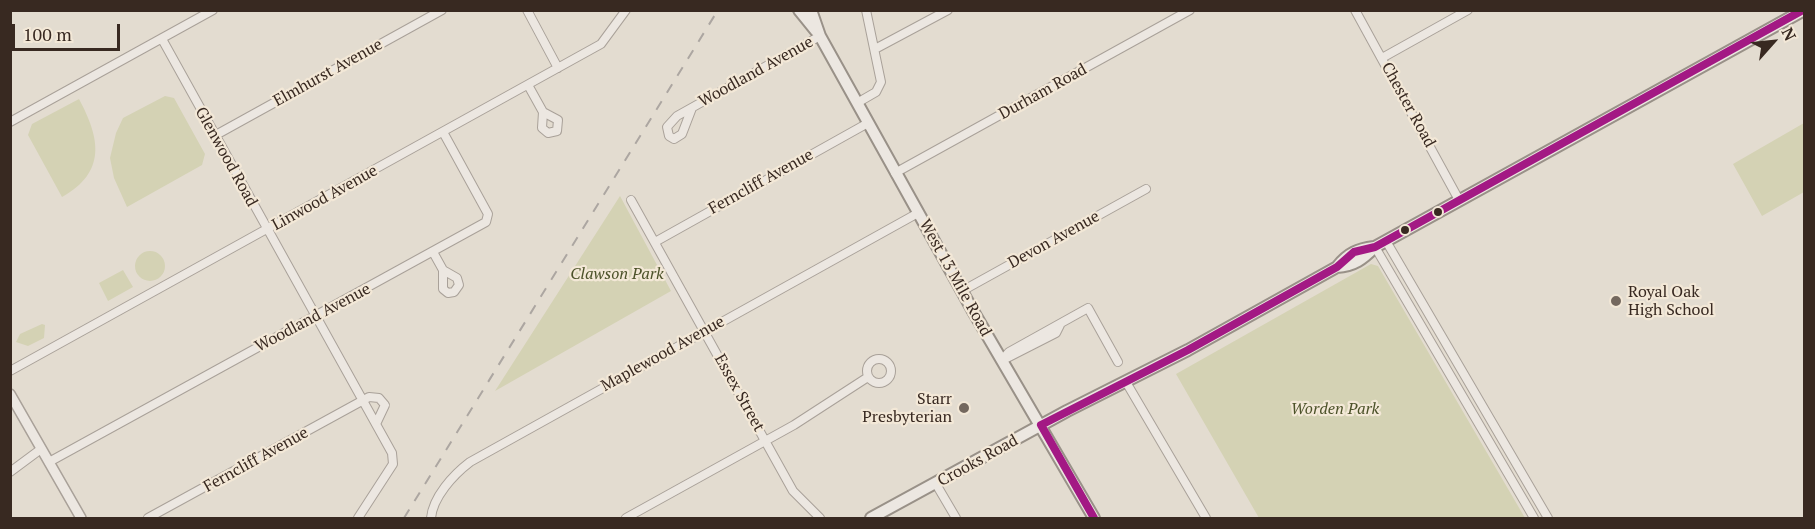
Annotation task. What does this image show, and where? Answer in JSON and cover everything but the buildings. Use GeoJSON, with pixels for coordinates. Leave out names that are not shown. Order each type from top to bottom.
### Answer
{"type":"FeatureCollection","features":[{"type":"Feature","properties":{"kind":"main road","name":"West 13 Mile Road"},"geometry":{"type":"LineString","coordinates":[[798,10],[820,36]]}},
{"type":"Feature","properties":{"kind":"main road","name":"West 13 Mile Road"},"geometry":{"type":"LineString","coordinates":[[811,10],[820,36],[918,213],[1094,519]]}},
{"type":"Feature","properties":{"kind":"main road","name":"Crooks Road"},"geometry":{"type":"LineString","coordinates":[[871,519],[1041,425],[1126,382],[1337,267],[1350,266],[1375,247],[1804,10]]}},
{"type":"Feature","properties":{"kind":"street"},"geometry":{"type":"LineString","coordinates":[[10,122],[213,10]]}},
{"type":"Feature","properties":{"kind":"street","name":"Elmhurst Avenue"},"geometry":{"type":"LineString","coordinates":[[214,136],[442,10]]}},
{"type":"Feature","properties":{"kind":"street"},"geometry":{"type":"LineString","coordinates":[[527,10],[558,68]]}},
{"type":"Feature","properties":{"kind":"street","name":"Linwood Avenue"},"geometry":{"type":"LineString","coordinates":[[10,371],[605,41],[626,10]]}},
{"type":"Feature","properties":{"kind":"street"},"geometry":{"type":"LineString","coordinates":[[857,103],[880,87],[881,79],[866,10]]}},
{"type":"Feature","properties":{"kind":"street"},"geometry":{"type":"LineString","coordinates":[[874,49],[948,10]]}},
{"type":"Feature","properties":{"kind":"street","name":"Durham Road"},"geometry":{"type":"LineString","coordinates":[[896,173],[1190,10]]}},
{"type":"Feature","properties":{"kind":"street","name":"Chester Road"},"geometry":{"type":"LineString","coordinates":[[1355,10],[1459,200]]}},
{"type":"Feature","properties":{"kind":"street"},"geometry":{"type":"LineString","coordinates":[[1382,58],[1468,10]]}},
{"type":"Feature","properties":{"kind":"street","name":"Woodland Avenue"},"geometry":{"type":"LineString","coordinates":[[692,108],[820,36]]}},
{"type":"Feature","properties":{"kind":"street","name":"Glenwood Road"},"geometry":{"type":"LineString","coordinates":[[162,39],[392,453],[393,464],[358,519]]}},
{"type":"Feature","properties":{"kind":"street"},"geometry":{"type":"LineString","coordinates":[[528,85],[543,111]]}},
{"type":"Feature","properties":{"kind":"street","name":"Ferncliff Avenue"},"geometry":{"type":"LineString","coordinates":[[655,242],[868,123]]}},
{"type":"Feature","properties":{"kind":"street","name":"Woodland Avenue"},"geometry":{"type":"LineString","coordinates":[[49,462],[489,219],[443,132]]}},
{"type":"Feature","properties":{"kind":"street","name":"Devon Avenue"},"geometry":{"type":"LineString","coordinates":[[962,291],[1146,189]]}},
{"type":"Feature","properties":{"kind":"street","name":"Essex Street"},"geometry":{"type":"LineString","coordinates":[[632,200],[796,495],[820,519]]}},
{"type":"Feature","properties":{"kind":"street","name":"Maplewood Avenue"},"geometry":{"type":"LineString","coordinates":[[431,519],[432,511],[447,485],[470,462],[918,213]]}},
{"type":"Feature","properties":{"kind":"street"},"geometry":{"type":"LineString","coordinates":[[1386,241],[1548,519]]}},
{"type":"Feature","properties":{"kind":"street"},"geometry":{"type":"LineString","coordinates":[[1375,247],[1534,519]]}},
{"type":"Feature","properties":{"kind":"street"},"geometry":{"type":"LineString","coordinates":[[432,252],[443,270]]}},
{"type":"Feature","properties":{"kind":"street"},"geometry":{"type":"LineString","coordinates":[[1395,281],[1406,274]]}},
{"type":"Feature","properties":{"kind":"street"},"geometry":{"type":"LineString","coordinates":[[1002,360],[1056,333],[1060,325],[1088,308],[1118,362]]}},
{"type":"Feature","properties":{"kind":"street"},"geometry":{"type":"LineString","coordinates":[[1428,338],[1442,337]]}},
{"type":"Feature","properties":{"kind":"street"},"geometry":{"type":"LineString","coordinates":[[626,519],[765,441],[868,377]]}},
{"type":"Feature","properties":{"kind":"street"},"geometry":{"type":"LineString","coordinates":[[1126,382],[1206,519]]}},
{"type":"Feature","properties":{"kind":"street"},"geometry":{"type":"LineString","coordinates":[[10,394],[81,519]]}},
{"type":"Feature","properties":{"kind":"street"},"geometry":{"type":"LineString","coordinates":[[363,401],[372,397],[384,402],[382,414],[375,424]]}},
{"type":"Feature","properties":{"kind":"street"},"geometry":{"type":"LineString","coordinates":[[1468,406],[1479,400]]}},
{"type":"Feature","properties":{"kind":"street","name":"Ferncliff Avenue"},"geometry":{"type":"LineString","coordinates":[[148,519],[363,401]]}},
{"type":"Feature","properties":{"kind":"street"},"geometry":{"type":"LineString","coordinates":[[10,472],[41,449]]}},
{"type":"Feature","properties":{"kind":"street"},"geometry":{"type":"LineString","coordinates":[[936,484],[956,519]]}},
{"type":"Feature","properties":{"kind":"street"},"geometry":{"type":"LineString","coordinates":[[1527,507],[1538,500]]}},
{"type":"Feature","properties":{"kind":"green space"},"geometry":{"type":"Polygon","coordinates":[[[165,96],[174,98],[205,154],[202,165],[127,207],[114,178],[110,158],[116,133],[123,118],[165,96]]]}},
{"type":"Feature","properties":{"kind":"green space"},"geometry":{"type":"Polygon","coordinates":[[[79,99],[92,127],[95,141],[93,165],[87,177],[62,197],[28,135],[32,124],[79,99]]]}},
{"type":"Feature","properties":{"kind":"green space"},"geometry":{"type":"Polygon","coordinates":[[[1804,123],[1804,192],[1762,216],[1733,164],[1804,123]]]}},
{"type":"Feature","properties":{"kind":"green space","name":"Clawson Park"},"geometry":{"type":"Polygon","coordinates":[[[620,196],[671,291],[495,391],[620,196]]]}},
{"type":"Feature","properties":{"kind":"green space"},"geometry":{"type":"Polygon","coordinates":[[[150,251],[161,255],[165,266],[161,277],[150,281],[139,277],[135,266],[139,255],[150,251]]]}},
{"type":"Feature","properties":{"kind":"green space","name":"Worden Park"},"geometry":{"type":"Polygon","coordinates":[[[1371,264],[1378,266],[1525,518],[1259,518],[1176,374],[1371,264]]]}},
{"type":"Feature","properties":{"kind":"green space"},"geometry":{"type":"Polygon","coordinates":[[[123,270],[133,287],[108,301],[99,283],[123,270]]]}},
{"type":"Feature","properties":{"kind":"green space"},"geometry":{"type":"Polygon","coordinates":[[[42,324],[45,325],[44,338],[28,346],[16,342],[20,334],[42,324]]]}},
{"type":"Feature","properties":{"kind":"railway"},"geometry":{"type":"LineString","coordinates":[[404,518],[718,10]]}},
{"type":"Feature","properties":{"kind":"transit line"},"geometry":{"type":"LineString","coordinates":[[1041,425],[1188,350],[1337,267],[1354,252],[1375,247],[1803,10]]}},
{"type":"Feature","properties":{"kind":"transit line"},"geometry":{"type":"LineString","coordinates":[[1041,425],[1094,518]]}},
{"type":"Feature","properties":{"kind":"place","name":"Royal Oak High School"},"geometry":{"type":"Point","coordinates":[1616,301]}},
{"type":"Feature","properties":{"kind":"place","name":"Starr Presbyterian"},"geometry":{"type":"Point","coordinates":[964,408]}}]}
